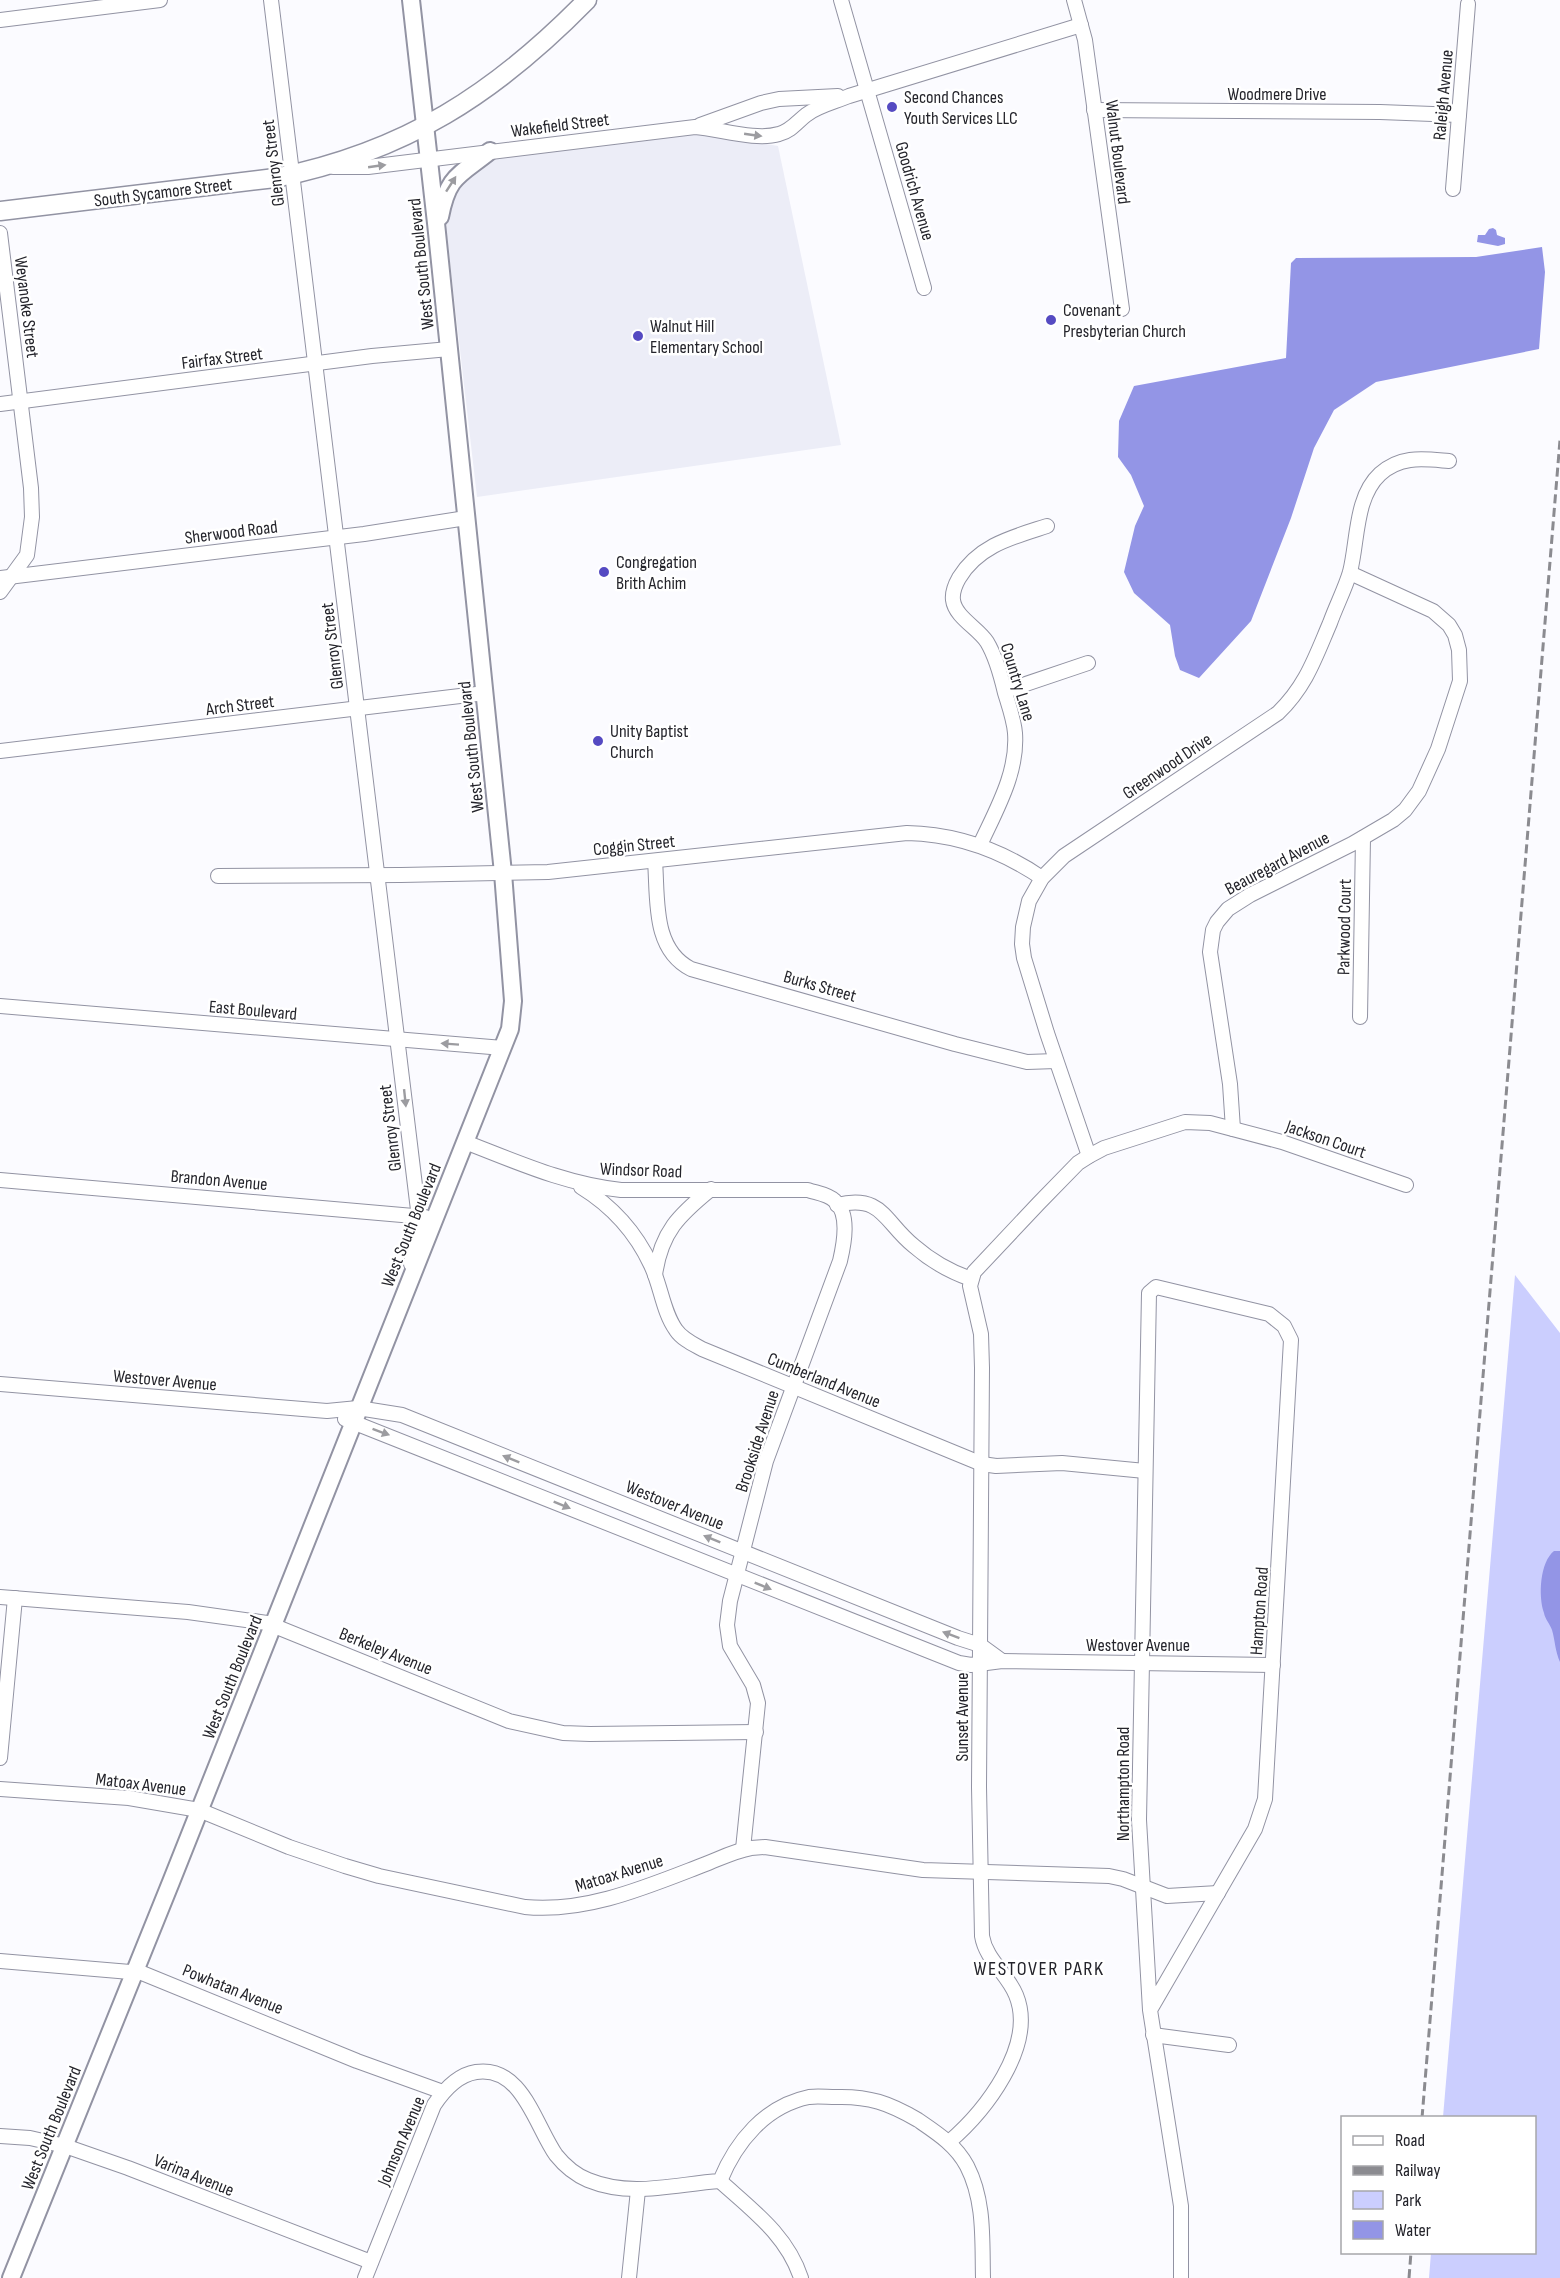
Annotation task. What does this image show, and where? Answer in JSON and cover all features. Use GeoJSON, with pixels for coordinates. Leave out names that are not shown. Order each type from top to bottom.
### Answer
{"type":"FeatureCollection","features":[{"type":"Feature","properties":{"kind":"main road","name":"South Sycamore Street"},"geometry":{"type":"LineString","coordinates":[[0,211],[252,182],[293,175],[325,167],[395,142],[485,90],[516,67],[587,0]]}},
{"type":"Feature","properties":{"kind":"street"},"geometry":{"type":"LineString","coordinates":[[0,20],[160,0]]}},
{"type":"Feature","properties":{"kind":"street","name":"Glenroy Street"},"geometry":{"type":"LineString","coordinates":[[271,0],[418,1216],[407,1287]]}},
{"type":"Feature","properties":{"kind":"street","name":"West South Boulevard"},"geometry":{"type":"LineString","coordinates":[[11,2278],[200,1810],[510,1029],[513,1001],[503,873],[411,0]]}},
{"type":"Feature","properties":{"kind":"street","name":"Goodrich Avenue"},"geometry":{"type":"LineString","coordinates":[[841,0],[924,288]]}},
{"type":"Feature","properties":{"kind":"street","name":"Walnut Boulevard"},"geometry":{"type":"LineString","coordinates":[[1074,0],[1081,25],[1122,309]]}},
{"type":"Feature","properties":{"kind":"street","name":"Raleigh Avenue"},"geometry":{"type":"LineString","coordinates":[[1453,189],[1468,4]]}},
{"type":"Feature","properties":{"kind":"street","name":"Wakefield Street"},"geometry":{"type":"LineString","coordinates":[[428,158],[695,127],[768,137],[790,129],[815,110],[849,96],[1081,25]]}},
{"type":"Feature","properties":{"kind":"street","name":"Wakefield Street"},"geometry":{"type":"LineString","coordinates":[[695,127],[761,103],[779,99],[849,96]]}},
{"type":"Feature","properties":{"kind":"street","name":"Woodmere Drive"},"geometry":{"type":"LineString","coordinates":[[1094,110],[1380,112],[1459,115]]}},
{"type":"Feature","properties":{"kind":"street"},"geometry":{"type":"LineString","coordinates":[[437,232],[447,188],[461,171],[490,151]]}},
{"type":"Feature","properties":{"kind":"street","name":"South Sycamore Street"},"geometry":{"type":"LineString","coordinates":[[325,167],[368,167],[428,158]]}},
{"type":"Feature","properties":{"kind":"street","name":"Weyanoke Street"},"geometry":{"type":"LineString","coordinates":[[0,233],[31,488],[32,517],[27,555],[6,577],[0,592]]}},
{"type":"Feature","properties":{"kind":"street","name":"Fairfax Street"},"geometry":{"type":"LineString","coordinates":[[0,404],[449,349]]}},
{"type":"Feature","properties":{"kind":"street","name":"Greenwood Drive"},"geometry":{"type":"LineString","coordinates":[[1089,1156],[1024,958],[1023,927],[1027,907],[1042,879],[1064,856],[1278,713],[1291,700],[1308,676],[1350,573],[1363,501],[1374,479],[1393,465],[1405,460],[1417,458],[1449,461]]}},
{"type":"Feature","properties":{"kind":"street","name":"Sherwood Road"},"geometry":{"type":"LineString","coordinates":[[6,577],[337,537],[466,518]]}},
{"type":"Feature","properties":{"kind":"street","name":"Country Lane"},"geometry":{"type":"LineString","coordinates":[[980,845],[1005,790],[1014,757],[1015,731],[990,647],[980,633],[955,608],[953,600],[955,584],[973,560],[987,549],[1001,541],[1047,526]]}},
{"type":"Feature","properties":{"kind":"street","name":"Beauregard Avenue"},"geometry":{"type":"LineString","coordinates":[[1233,1129],[1230,1084],[1210,952],[1213,930],[1228,909],[1250,895],[1363,838],[1394,820],[1405,810],[1419,791],[1438,749],[1452,709],[1461,669],[1455,635],[1441,617],[1393,591],[1350,573]]}},
{"type":"Feature","properties":{"kind":"street"},"geometry":{"type":"LineString","coordinates":[[1005,692],[1088,663]]}},
{"type":"Feature","properties":{"kind":"street","name":"Arch Street"},"geometry":{"type":"LineString","coordinates":[[0,751],[485,693]]}},
{"type":"Feature","properties":{"kind":"street","name":"Coggin Street"},"geometry":{"type":"LineString","coordinates":[[218,876],[548,872],[907,833],[946,836],[980,845],[1003,855],[1042,879]]}},
{"type":"Feature","properties":{"kind":"street","name":"Parkwood Court"},"geometry":{"type":"LineString","coordinates":[[1360,1017],[1363,838]]}},
{"type":"Feature","properties":{"kind":"street","name":"Burks Street"},"geometry":{"type":"LineString","coordinates":[[655,861],[660,925],[669,951],[682,964],[692,969],[955,1044],[1027,1062],[1056,1061]]}},
{"type":"Feature","properties":{"kind":"street","name":"East Boulevard"},"geometry":{"type":"LineString","coordinates":[[0,1006],[503,1048]]}},
{"type":"Feature","properties":{"kind":"street"},"geometry":{"type":"LineString","coordinates":[[837,1205],[854,1201],[864,1202],[880,1210],[914,1246],[954,1273],[971,1279],[981,1264],[1070,1171],[1089,1156],[1104,1148],[1185,1122],[1210,1123],[1233,1129]]}},
{"type":"Feature","properties":{"kind":"street","name":"Jackson Court"},"geometry":{"type":"LineString","coordinates":[[1233,1129],[1282,1142],[1406,1185]]}},
{"type":"Feature","properties":{"kind":"street","name":"Windsor Road"},"geometry":{"type":"LineString","coordinates":[[465,1142],[574,1183],[621,1190],[808,1191],[822,1194],[834,1200],[837,1205]]}},
{"type":"Feature","properties":{"kind":"street","name":"Brandon Avenue"},"geometry":{"type":"LineString","coordinates":[[0,1180],[435,1218]]}},
{"type":"Feature","properties":{"kind":"street","name":"Cumberland Avenue"},"geometry":{"type":"LineString","coordinates":[[574,1183],[599,1200],[621,1220],[641,1247],[655,1275],[676,1330],[688,1341],[702,1349],[982,1464],[1005,1466],[1062,1463],[1145,1471]]}},
{"type":"Feature","properties":{"kind":"street"},"geometry":{"type":"LineString","coordinates":[[655,1275],[662,1245],[669,1230],[689,1207],[711,1189]]}},
{"type":"Feature","properties":{"kind":"street","name":"Brookside Avenue"},"geometry":{"type":"LineString","coordinates":[[743,1849],[758,1703],[753,1685],[735,1657],[727,1637],[730,1602],[766,1461],[840,1261],[844,1230],[843,1217],[837,1205]]}},
{"type":"Feature","properties":{"kind":"street","name":"Sunset Avenue"},"geometry":{"type":"LineString","coordinates":[[949,2142],[989,2099],[1004,2075],[1019,2035],[1021,2020],[1016,1995],[984,1946],[981,1872],[981,1334],[970,1286],[971,1279]]}},
{"type":"Feature","properties":{"kind":"street","name":"Hampton Road"},"geometry":{"type":"LineString","coordinates":[[1150,2010],[1255,1829],[1264,1806],[1268,1770],[1291,1340],[1284,1326],[1269,1314],[1171,1290],[1156,1287],[1152,1289]]}},
{"type":"Feature","properties":{"kind":"street","name":"Northampton Road"},"geometry":{"type":"LineString","coordinates":[[1152,1289],[1149,1293],[1139,1820],[1150,2010],[1181,2206],[1181,2278]]}},
{"type":"Feature","properties":{"kind":"street","name":"Westover Avenue"},"geometry":{"type":"LineString","coordinates":[[0,1384],[355,1415],[402,1415],[859,1599],[980,1645],[1002,1661]]}},
{"type":"Feature","properties":{"kind":"street","name":"Westover Avenue"},"geometry":{"type":"LineString","coordinates":[[355,1415],[393,1437],[959,1663],[980,1664],[1002,1661],[1273,1665]]}},
{"type":"Feature","properties":{"kind":"street"},"geometry":{"type":"LineString","coordinates":[[607,1524],[617,1501]]}},
{"type":"Feature","properties":{"kind":"street","name":"Berkeley Avenue"},"geometry":{"type":"LineString","coordinates":[[0,1597],[188,1612],[273,1625],[510,1721],[563,1733],[756,1732]]}},
{"type":"Feature","properties":{"kind":"street"},"geometry":{"type":"LineString","coordinates":[[0,1758],[15,1598]]}},
{"type":"Feature","properties":{"kind":"street"},"geometry":{"type":"LineString","coordinates":[[850,1621],[859,1599]]}},
{"type":"Feature","properties":{"kind":"street","name":"Matoax Avenue"},"geometry":{"type":"LineString","coordinates":[[0,1789],[129,1798],[200,1810],[289,1847],[356,1869],[513,1905],[544,1909],[583,1905],[743,1849],[765,1848],[923,1870],[1108,1876],[1167,1896],[1218,1893]]}},
{"type":"Feature","properties":{"kind":"street","name":"Powhatan Avenue"},"geometry":{"type":"LineString","coordinates":[[0,1961],[135,1971],[357,2061],[442,2092]]}},
{"type":"Feature","properties":{"kind":"street"},"geometry":{"type":"LineString","coordinates":[[1153,2035],[1229,2045]]}},
{"type":"Feature","properties":{"kind":"street","name":"Johnson Avenue"},"geometry":{"type":"LineString","coordinates":[[365,2278],[434,2105],[442,2092],[452,2083],[471,2072],[493,2072],[511,2082],[533,2113],[556,2154],[579,2175],[602,2184],[638,2190],[659,2190],[720,2181]]}},
{"type":"Feature","properties":{"kind":"street"},"geometry":{"type":"LineString","coordinates":[[801,2278],[790,2251],[780,2236],[720,2181],[733,2152],[749,2132],[778,2110],[810,2097],[854,2097],[884,2102],[912,2117],[949,2142],[966,2165],[979,2198],[982,2278]]}},
{"type":"Feature","properties":{"kind":"street","name":"Varina Avenue"},"geometry":{"type":"LineString","coordinates":[[0,2136],[30,2138],[65,2145],[371,2262]]}},
{"type":"Feature","properties":{"kind":"street"},"geometry":{"type":"LineString","coordinates":[[629,2278],[638,2190]]}},
{"type":"Feature","properties":{"kind":"shaded area","name":"Walnut Hill Elementary School"},"geometry":{"type":"Polygon","coordinates":[[[700,133],[778,146],[841,445],[477,497],[446,228],[454,193],[466,175],[490,159],[700,133]]]}},
{"type":"Feature","properties":{"kind":"green space"},"geometry":{"type":"Polygon","coordinates":[[[1515,1275],[1560,1333],[1560,2278],[1429,2278],[1431,2254],[1536,2254],[1536,2116],[1443,2116],[1515,1275]]]}},
{"type":"Feature","properties":{"kind":"water"},"geometry":{"type":"Polygon","coordinates":[[[1493,228],[1497,235],[1505,238],[1505,244],[1498,246],[1477,242],[1478,235],[1485,235],[1489,229],[1493,228]]]}},
{"type":"Feature","properties":{"kind":"water"},"geometry":{"type":"Polygon","coordinates":[[[1542,247],[1545,272],[1539,349],[1376,382],[1334,410],[1314,448],[1291,518],[1251,621],[1199,678],[1180,670],[1175,656],[1170,625],[1134,593],[1124,572],[1135,526],[1144,506],[1131,475],[1118,457],[1119,421],[1134,386],[1286,358],[1291,263],[1296,258],[1476,257],[1542,247]]]}},
{"type":"Feature","properties":{"kind":"water"},"geometry":{"type":"Polygon","coordinates":[[[1554,1551],[1560,1551],[1560,1662],[1541,1598],[1543,1571],[1549,1556],[1554,1551]]]}},
{"type":"Feature","properties":{"kind":"railway"},"geometry":{"type":"LineString","coordinates":[[1422,2116],[1560,440]]}},
{"type":"Feature","properties":{"kind":"railway"},"geometry":{"type":"LineString","coordinates":[[1409,2278],[1411,2254]]}},
{"type":"Feature","properties":{"kind":"place","name":"Second Chances Youth Services LLC"},"geometry":{"type":"Point","coordinates":[892,107]}},
{"type":"Feature","properties":{"kind":"place","name":"Covenant Presbyterian Church"},"geometry":{"type":"Point","coordinates":[1051,320]}},
{"type":"Feature","properties":{"kind":"place","name":"Walnut Hill Elementary School"},"geometry":{"type":"Point","coordinates":[638,336]}},
{"type":"Feature","properties":{"kind":"place","name":"Congregation Brith Achim"},"geometry":{"type":"Point","coordinates":[604,572]}},
{"type":"Feature","properties":{"kind":"place","name":"Unity Baptist Church"},"geometry":{"type":"Point","coordinates":[598,741]}},
{"type":"Feature","properties":{"kind":"district","name":"WESTOVER PARK"},"geometry":{"type":"Point","coordinates":[1039,1968]}}]}
